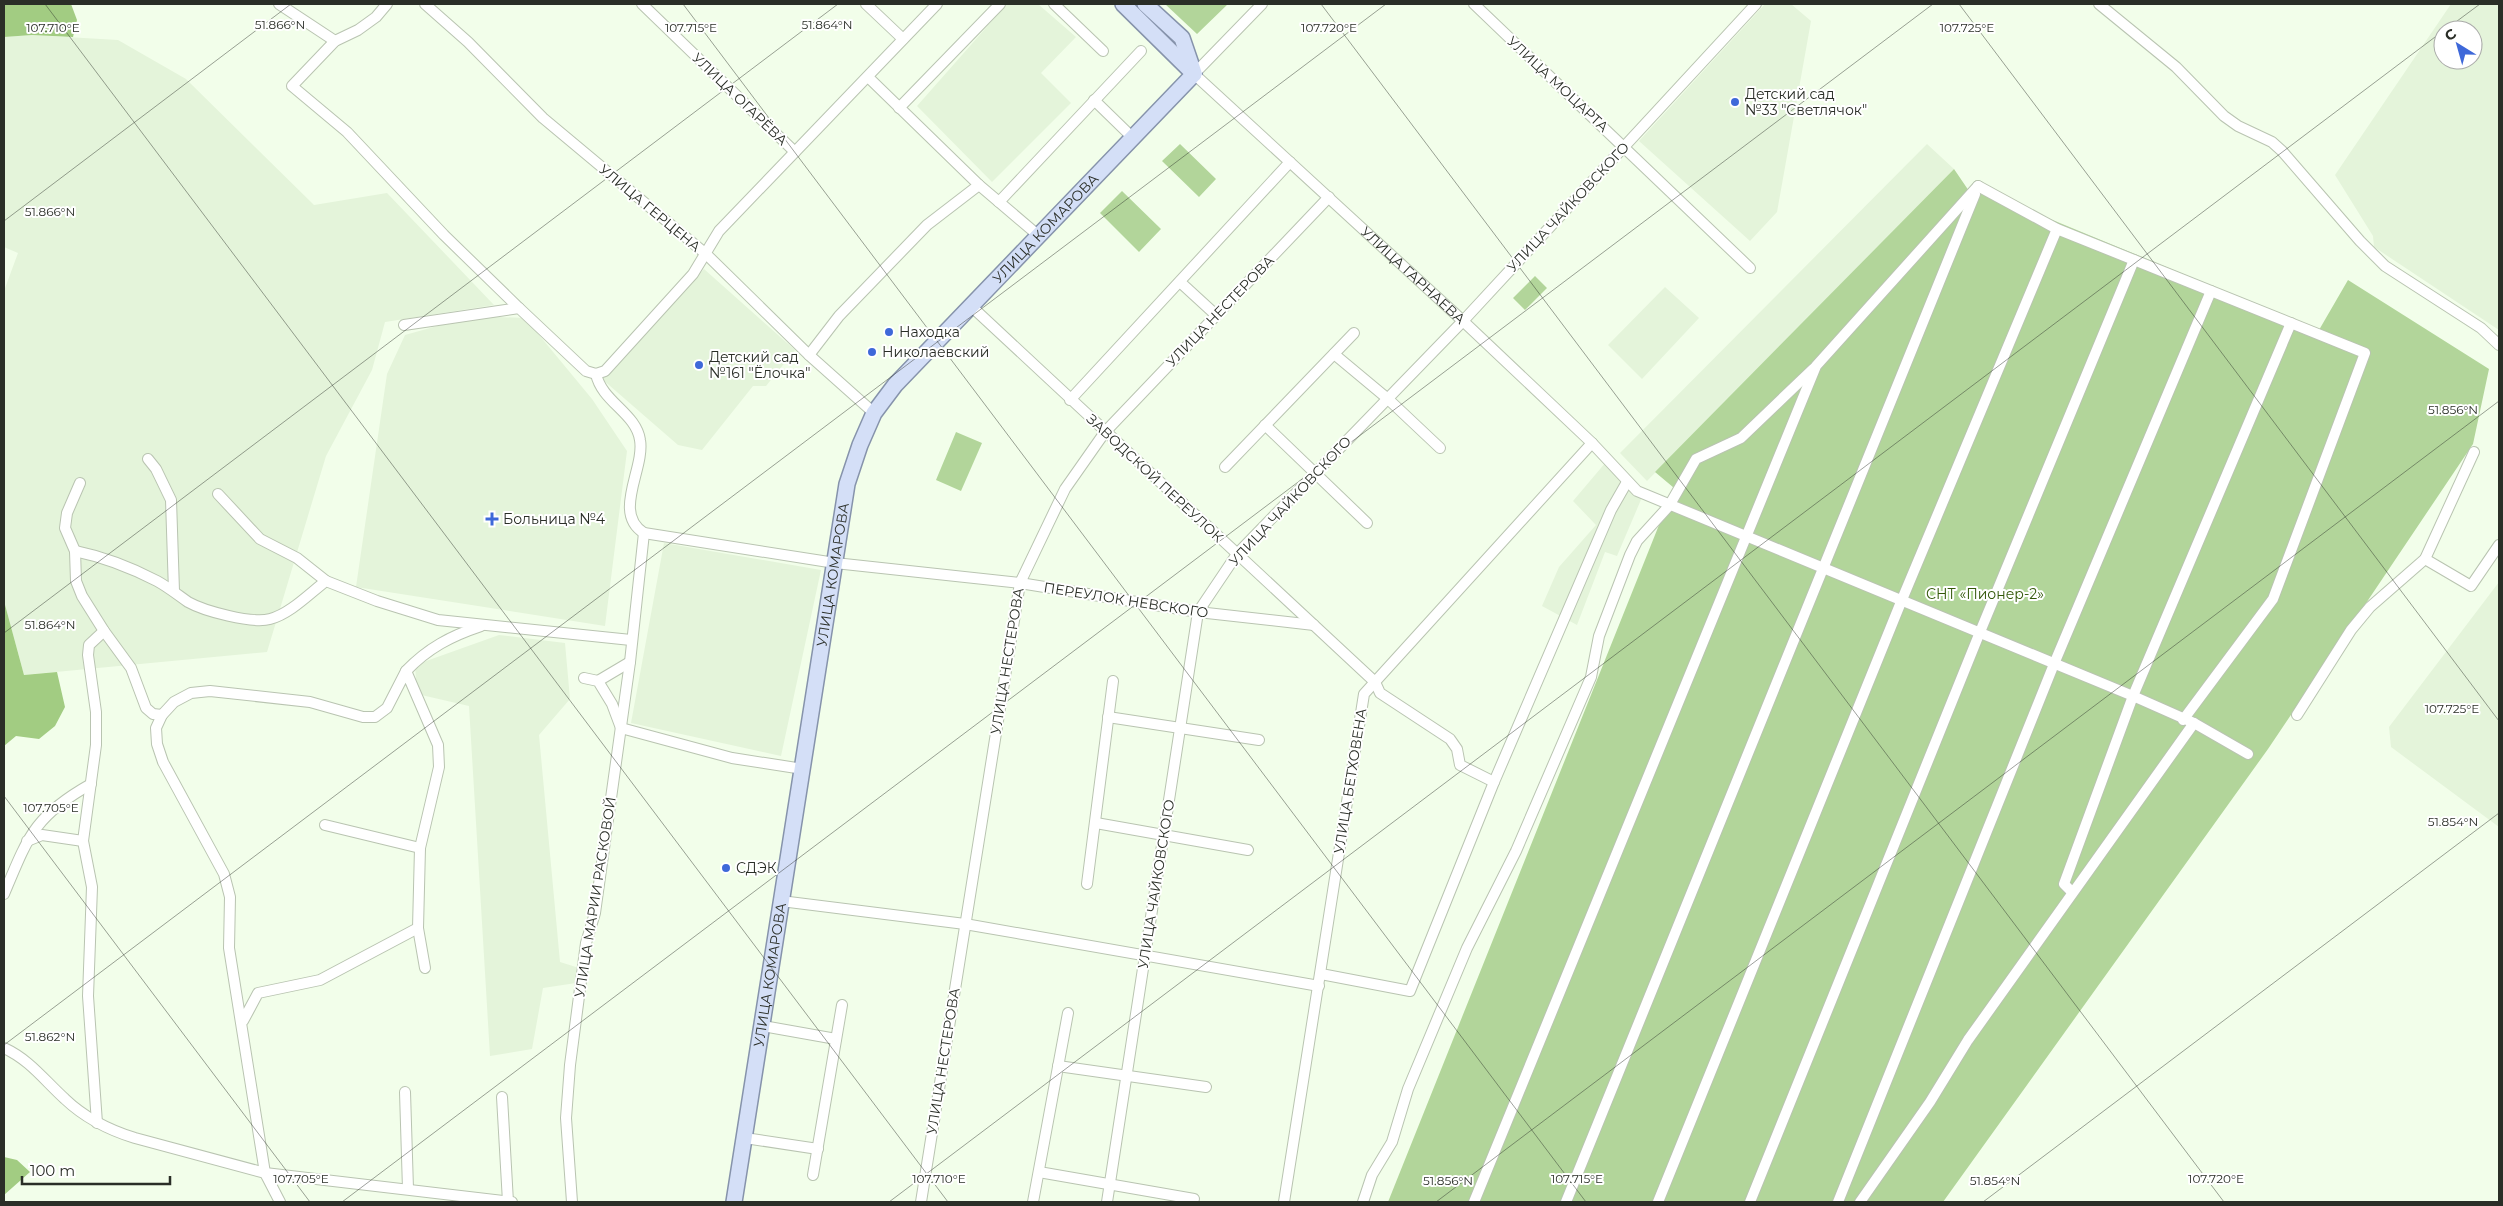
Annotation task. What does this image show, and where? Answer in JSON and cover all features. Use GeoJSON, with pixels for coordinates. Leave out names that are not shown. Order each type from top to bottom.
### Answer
{"type":"FeatureCollection","features":[{"type":"Feature","properties":{"kind":"main road","name":"УЛИЦА ГАРНАЕВА"},"geometry":{"type":"LineString","coordinates":[[1123,4],[1194,74]]}},
{"type":"Feature","properties":{"kind":"main road","name":"УЛИЦА ГАРНАЕВА"},"geometry":{"type":"LineString","coordinates":[[1145,4],[1182,38],[1194,74]]}},
{"type":"Feature","properties":{"kind":"main road","name":"УЛИЦА КОМАРОВА"},"geometry":{"type":"LineString","coordinates":[[734,1202],[847,484],[860,445],[874,413],[895,385],[1194,74]]}},
{"type":"Feature","properties":{"kind":"street"},"geometry":{"type":"LineString","coordinates":[[279,4],[335,41]]}},
{"type":"Feature","properties":{"kind":"street"},"geometry":{"type":"LineString","coordinates":[[387,4],[376,17],[358,30],[335,41],[292,86],[347,132],[444,235],[519,308],[586,371],[596,374],[613,364],[693,274],[719,231],[937,4]]}},
{"type":"Feature","properties":{"kind":"street","name":"УЛИЦА ГЕРЦЕНА"},"geometry":{"type":"LineString","coordinates":[[425,4],[468,42],[543,118],[706,254],[809,355],[874,413]]}},
{"type":"Feature","properties":{"kind":"street","name":"УЛИЦА ОГАРЁВА"},"geometry":{"type":"LineString","coordinates":[[642,4],[796,152]]}},
{"type":"Feature","properties":{"kind":"street"},"geometry":{"type":"LineString","coordinates":[[866,4],[903,39]]}},
{"type":"Feature","properties":{"kind":"street"},"geometry":{"type":"LineString","coordinates":[[899,108],[1000,4]]}},
{"type":"Feature","properties":{"kind":"street"},"geometry":{"type":"LineString","coordinates":[[1054,4],[1103,51]]}},
{"type":"Feature","properties":{"kind":"street"},"geometry":{"type":"LineString","coordinates":[[1194,74],[1262,4]]}},
{"type":"Feature","properties":{"kind":"street","name":"УЛИЦА МОЦАРТА"},"geometry":{"type":"LineString","coordinates":[[1474,4],[1538,68],[1625,146],[1750,268]]}},
{"type":"Feature","properties":{"kind":"street","name":"УЛИЦА ЧАЙКОВСКОГО"},"geometry":{"type":"LineString","coordinates":[[1107,1202],[1198,612],[1237,554],[1463,321],[1756,4]]}},
{"type":"Feature","properties":{"kind":"street"},"geometry":{"type":"LineString","coordinates":[[2098,4],[2176,68],[2224,116],[2238,126],[2272,142],[2282,151],[2360,241],[2385,266],[2480,328],[2499,345]]}},
{"type":"Feature","properties":{"kind":"street"},"geometry":{"type":"LineString","coordinates":[[999,202],[1141,50]]}},
{"type":"Feature","properties":{"kind":"street","name":"УЛИЦА ГАРНАЕВА"},"geometry":{"type":"LineString","coordinates":[[1194,74],[1463,321],[1592,443],[1637,491],[1901,602],[1980,632],[2133,696],[2183,720],[2194,723],[2248,754]]}},
{"type":"Feature","properties":{"kind":"street"},"geometry":{"type":"LineString","coordinates":[[868,77],[979,185],[1039,236]]}},
{"type":"Feature","properties":{"kind":"street"},"geometry":{"type":"LineString","coordinates":[[1094,100],[1133,138]]}},
{"type":"Feature","properties":{"kind":"street"},"geometry":{"type":"LineString","coordinates":[[1070,400],[1290,162]]}},
{"type":"Feature","properties":{"kind":"street"},"geometry":{"type":"LineString","coordinates":[[809,355],[839,316],[927,224],[979,185]]}},
{"type":"Feature","properties":{"kind":"street"},"geometry":{"type":"LineString","coordinates":[[1978,186],[2057,229],[2365,353],[2273,599],[2183,720]]}},
{"type":"Feature","properties":{"kind":"street"},"geometry":{"type":"LineString","coordinates":[[1363,1202],[1372,1175],[1392,1142],[1408,1088],[1467,948],[1516,850],[1591,677],[1598,636],[1630,555],[1638,541],[1669,506],[1696,459],[1741,438],[1816,366],[1978,186]]}},
{"type":"Feature","properties":{"kind":"street"},"geometry":{"type":"LineString","coordinates":[[1566,1202],[1978,186]]}},
{"type":"Feature","properties":{"kind":"street","name":"УЛИЦА НЕСТЕРОВА"},"geometry":{"type":"LineString","coordinates":[[921,1202],[1020,583],[1065,489],[1105,432],[1329,197]]}},
{"type":"Feature","properties":{"kind":"street"},"geometry":{"type":"LineString","coordinates":[[1658,1202],[1901,602],[2057,229]]}},
{"type":"Feature","properties":{"kind":"street"},"geometry":{"type":"LineString","coordinates":[[1750,1202],[1980,632],[2134,260]]}},
{"type":"Feature","properties":{"kind":"street"},"geometry":{"type":"LineString","coordinates":[[1180,282],[1216,316]]}},
{"type":"Feature","properties":{"kind":"street"},"geometry":{"type":"LineString","coordinates":[[1838,1202],[2054,664],[2211,291]]}},
{"type":"Feature","properties":{"kind":"street","name":"ЗАВОДСКОЙ ПЕРЕУЛОК"},"geometry":{"type":"LineString","coordinates":[[971,306],[1314,625],[1374,682],[1380,693],[1450,739],[1457,750],[1460,765],[1494,782]]}},
{"type":"Feature","properties":{"kind":"street"},"geometry":{"type":"LineString","coordinates":[[404,325],[519,308]]}},
{"type":"Feature","properties":{"kind":"street"},"geometry":{"type":"LineString","coordinates":[[2072,892],[2064,884],[2133,696],[2291,323]]}},
{"type":"Feature","properties":{"kind":"street"},"geometry":{"type":"LineString","coordinates":[[1225,467],[1354,333]]}},
{"type":"Feature","properties":{"kind":"street"},"geometry":{"type":"LineString","coordinates":[[1334,354],[1388,398],[1440,448]]}},
{"type":"Feature","properties":{"kind":"street"},"geometry":{"type":"LineString","coordinates":[[1474,1202],[1816,366]]}},
{"type":"Feature","properties":{"kind":"street"},"geometry":{"type":"LineString","coordinates":[[596,374],[598,386],[628,418],[640,438],[641,449],[630,506],[633,523],[644,533]]}},
{"type":"Feature","properties":{"kind":"street"},"geometry":{"type":"LineString","coordinates":[[1265,425],[1367,523]]}},
{"type":"Feature","properties":{"kind":"street","name":"УЛИЦА БЕТХОВЕНА"},"geometry":{"type":"LineString","coordinates":[[1284,1202],[1364,694],[1592,443]]}},
{"type":"Feature","properties":{"kind":"street"},"geometry":{"type":"LineString","coordinates":[[2297,715],[2351,630],[2370,607],[2425,559],[2474,452]]}},
{"type":"Feature","properties":{"kind":"street"},"geometry":{"type":"LineString","coordinates":[[148,459],[156,469],[171,500],[174,591]]}},
{"type":"Feature","properties":{"kind":"street"},"geometry":{"type":"LineString","coordinates":[[1321,974],[1410,990],[1494,782],[1612,510],[1627,482]]}},
{"type":"Feature","properties":{"kind":"street"},"geometry":{"type":"LineString","coordinates":[[80,483],[67,513],[65,528],[74,551],[76,581],[82,596],[104,631],[131,668],[146,708],[153,714],[162,715]]}},
{"type":"Feature","properties":{"kind":"street"},"geometry":{"type":"LineString","coordinates":[[218,494],[260,540],[297,558],[326,581],[415,614],[438,620],[631,640]]}},
{"type":"Feature","properties":{"kind":"street","name":"ПЕРЕУЛОК НЕВСКОГО"},"geometry":{"type":"LineString","coordinates":[[644,533],[835,563],[1020,583],[1198,612],[1314,625]]}},
{"type":"Feature","properties":{"kind":"street","name":"УЛИЦА МАРИИ РАСКОВОЙ"},"geometry":{"type":"LineString","coordinates":[[572,1202],[566,1118],[570,1065],[586,944],[595,913],[621,728],[644,533]]}},
{"type":"Feature","properties":{"kind":"street"},"geometry":{"type":"LineString","coordinates":[[2425,559],[2471,586],[2499,545]]}},
{"type":"Feature","properties":{"kind":"street"},"geometry":{"type":"LineString","coordinates":[[74,551],[115,561],[174,591],[206,610],[256,620],[270,620],[326,581]]}},
{"type":"Feature","properties":{"kind":"street"},"geometry":{"type":"LineString","coordinates":[[280,1202],[266,1173],[243,1022],[229,948],[231,916],[224,874],[163,762],[157,744],[156,728],[162,715],[174,702],[191,693],[210,691],[310,702],[363,717],[375,717],[387,708],[406,671],[420,655],[440,642],[486,625]]}},
{"type":"Feature","properties":{"kind":"street"},"geometry":{"type":"LineString","coordinates":[[97,1123],[88,996],[92,887],[83,841],[96,745],[96,712],[88,655],[89,645],[104,631]]}},
{"type":"Feature","properties":{"kind":"street"},"geometry":{"type":"LineString","coordinates":[[584,678],[598,681],[630,662]]}},
{"type":"Feature","properties":{"kind":"street"},"geometry":{"type":"LineString","coordinates":[[406,671],[438,745],[439,767],[420,848],[418,928],[425,968]]}},
{"type":"Feature","properties":{"kind":"street"},"geometry":{"type":"LineString","coordinates":[[598,681],[612,704],[621,728],[732,758],[803,769]]}},
{"type":"Feature","properties":{"kind":"street"},"geometry":{"type":"LineString","coordinates":[[1087,884],[1113,681]]}},
{"type":"Feature","properties":{"kind":"street"},"geometry":{"type":"LineString","coordinates":[[1108,717],[1259,740]]}},
{"type":"Feature","properties":{"kind":"street"},"geometry":{"type":"LineString","coordinates":[[1860,1202],[1930,1102],[1968,1040],[2194,723]]}},
{"type":"Feature","properties":{"kind":"street"},"geometry":{"type":"LineString","coordinates":[[4,894],[26,841],[44,817],[66,798],[91,784]]}},
{"type":"Feature","properties":{"kind":"street"},"geometry":{"type":"LineString","coordinates":[[1096,823],[1248,850]]}},
{"type":"Feature","properties":{"kind":"street"},"geometry":{"type":"LineString","coordinates":[[326,825],[420,848]]}},
{"type":"Feature","properties":{"kind":"street"},"geometry":{"type":"LineString","coordinates":[[26,841],[42,835],[83,841]]}},
{"type":"Feature","properties":{"kind":"street"},"geometry":{"type":"LineString","coordinates":[[781,901],[965,924],[1319,986]]}},
{"type":"Feature","properties":{"kind":"street"},"geometry":{"type":"LineString","coordinates":[[243,1022],[258,993],[320,980],[418,928]]}},
{"type":"Feature","properties":{"kind":"street"},"geometry":{"type":"LineString","coordinates":[[813,1175],[842,1006]]}},
{"type":"Feature","properties":{"kind":"street"},"geometry":{"type":"LineString","coordinates":[[1033,1202],[1068,1013]]}},
{"type":"Feature","properties":{"kind":"street"},"geometry":{"type":"LineString","coordinates":[[763,1026],[836,1039]]}},
{"type":"Feature","properties":{"kind":"street"},"geometry":{"type":"LineString","coordinates":[[4,1048],[30,1063],[66,1100],[97,1123],[135,1138],[266,1173],[510,1202],[502,1096]]}},
{"type":"Feature","properties":{"kind":"street"},"geometry":{"type":"LineString","coordinates":[[1058,1066],[1206,1086]]}},
{"type":"Feature","properties":{"kind":"street"},"geometry":{"type":"LineString","coordinates":[[405,1092],[408,1189]]}},
{"type":"Feature","properties":{"kind":"street"},"geometry":{"type":"LineString","coordinates":[[745,1138],[818,1149]]}},
{"type":"Feature","properties":{"kind":"street"},"geometry":{"type":"LineString","coordinates":[[1039,1172],[1194,1199]]}},
{"type":"Feature","properties":{"kind":"shaded area"},"geometry":{"type":"Polygon","coordinates":[[[1007,4],[1038,4],[1076,37],[1041,73],[1071,103],[992,182],[917,106],[1007,4]]]}},
{"type":"Feature","properties":{"kind":"shaded area","name":"Детский сад №33 \"Светлячок\""},"geometry":{"type":"Polygon","coordinates":[[[1765,4],[1791,4],[1811,21],[1777,212],[1750,241],[1639,141],[1765,4]]]}},
{"type":"Feature","properties":{"kind":"shaded area"},"geometry":{"type":"Polygon","coordinates":[[[2451,4],[2499,4],[2499,330],[2374,247],[2373,236],[2335,175],[2433,31],[2433,70],[2483,70],[2483,20],[2440,20],[2451,4]]]}},
{"type":"Feature","properties":{"kind":"shaded area"},"geometry":{"type":"Polygon","coordinates":[[[32,35],[118,40],[186,79],[314,205],[387,193],[494,305],[385,322],[372,370],[326,456],[267,652],[24,675],[4,601],[4,291],[18,253],[4,247],[4,37],[32,35]]]}},
{"type":"Feature","properties":{"kind":"shaded area"},"geometry":{"type":"Polygon","coordinates":[[[1927,144],[1954,169],[1647,481],[1620,453],[1927,144]]]}},
{"type":"Feature","properties":{"kind":"shaded area","name":"Детский сад №161 \"Ёлочка\""},"geometry":{"type":"Polygon","coordinates":[[[704,269],[795,350],[766,386],[753,386],[702,450],[678,445],[602,379],[704,269]]]}},
{"type":"Feature","properties":{"kind":"shaded area"},"geometry":{"type":"Polygon","coordinates":[[[1665,287],[1699,318],[1642,379],[1608,345],[1665,287]]]}},
{"type":"Feature","properties":{"kind":"shaded area","name":"Больница №4"},"geometry":{"type":"Polygon","coordinates":[[[473,316],[525,318],[592,399],[627,451],[605,626],[356,587],[387,374],[405,335],[473,316]]]}},
{"type":"Feature","properties":{"kind":"shaded area"},"geometry":{"type":"Polygon","coordinates":[[[1606,462],[1643,495],[1617,556],[1605,552],[1577,625],[1542,606],[1559,567],[1596,525],[1573,501],[1606,462]]]}},
{"type":"Feature","properties":{"kind":"shaded area"},"geometry":{"type":"Polygon","coordinates":[[[664,543],[821,570],[781,756],[631,723],[664,543]]]}},
{"type":"Feature","properties":{"kind":"shaded area"},"geometry":{"type":"Polygon","coordinates":[[[2499,582],[2499,827],[2391,747],[2389,727],[2499,582]]]}},
{"type":"Feature","properties":{"kind":"shaded area"},"geometry":{"type":"Polygon","coordinates":[[[499,635],[565,643],[570,699],[539,735],[560,962],[576,967],[576,983],[543,988],[532,1049],[490,1056],[469,706],[417,694],[415,665],[499,635]]]}},
{"type":"Feature","properties":{"kind":"green space"},"geometry":{"type":"Polygon","coordinates":[[[4,4],[71,4],[77,20],[73,37],[32,35],[4,37],[4,4]]]}},
{"type":"Feature","properties":{"kind":"green space"},"geometry":{"type":"Polygon","coordinates":[[[1165,4],[1228,4],[1197,34],[1165,4]]]}},
{"type":"Feature","properties":{"kind":"green space"},"geometry":{"type":"Polygon","coordinates":[[[1180,144],[1216,179],[1199,197],[1162,161],[1180,144]]]}},
{"type":"Feature","properties":{"kind":"green space","name":"СНТ «Пионер-2»"},"geometry":{"type":"Polygon","coordinates":[[[1954,169],[1969,191],[1987,193],[2319,330],[2348,280],[2489,369],[2473,444],[2268,749],[1943,1202],[1388,1202],[1661,520],[1680,493],[1655,472],[1954,169]]]}},
{"type":"Feature","properties":{"kind":"green space"},"geometry":{"type":"Polygon","coordinates":[[[1122,191],[1161,229],[1139,252],[1100,213],[1122,191]]]}},
{"type":"Feature","properties":{"kind":"green space"},"geometry":{"type":"Polygon","coordinates":[[[1535,276],[1547,288],[1525,310],[1513,298],[1535,276]]]}},
{"type":"Feature","properties":{"kind":"green space"},"geometry":{"type":"Polygon","coordinates":[[[956,432],[982,443],[961,491],[936,480],[956,432]]]}},
{"type":"Feature","properties":{"kind":"green space"},"geometry":{"type":"Polygon","coordinates":[[[4,601],[24,675],[57,672],[65,707],[55,726],[39,739],[16,736],[4,746],[4,601]]]}},
{"type":"Feature","properties":{"kind":"green space"},"geometry":{"type":"Polygon","coordinates":[[[4,1157],[17,1160],[30,1172],[4,1195],[4,1157]]]}},
{"type":"Feature","properties":{"kind":"place","name":"Детский сад №33 \"Светлячок\""},"geometry":{"type":"Point","coordinates":[1735,102]}},
{"type":"Feature","properties":{"kind":"place","name":"Находка"},"geometry":{"type":"Point","coordinates":[889,332]}},
{"type":"Feature","properties":{"kind":"place","name":"Николаевский"},"geometry":{"type":"Point","coordinates":[872,352]}},
{"type":"Feature","properties":{"kind":"place","name":"Детский сад №161 \"Ёлочка\""},"geometry":{"type":"Point","coordinates":[699,365]}},
{"type":"Feature","properties":{"kind":"place","name":"Больница №4"},"geometry":{"type":"Point","coordinates":[492,519]}},
{"type":"Feature","properties":{"kind":"place","name":"СДЭК"},"geometry":{"type":"Point","coordinates":[726,868]}}]}
